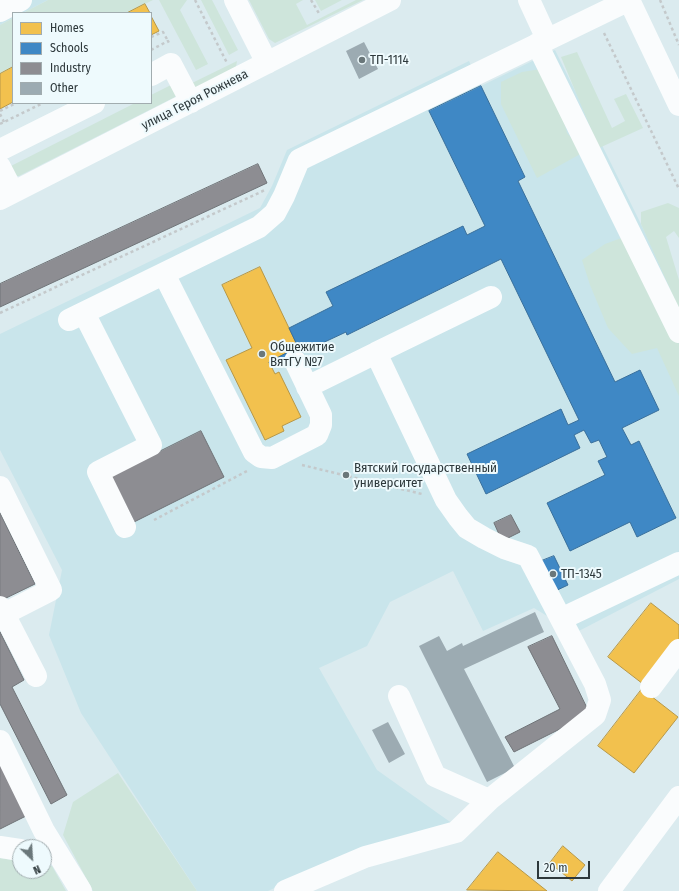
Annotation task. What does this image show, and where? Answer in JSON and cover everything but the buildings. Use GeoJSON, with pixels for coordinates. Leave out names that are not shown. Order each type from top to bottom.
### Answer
{"type":"FeatureCollection","features":[{"type":"Feature","properties":{"kind":"street"},"geometry":{"type":"LineString","coordinates":[[0,10],[21,0]]}},
{"type":"Feature","properties":{"kind":"street"},"geometry":{"type":"LineString","coordinates":[[235,0],[267,63]]}},
{"type":"Feature","properties":{"kind":"street","name":"улица Героя Рожнева"},"geometry":{"type":"LineString","coordinates":[[6,195],[390,0]]}},
{"type":"Feature","properties":{"kind":"street"},"geometry":{"type":"LineString","coordinates":[[529,0],[542,42],[679,332]]}},
{"type":"Feature","properties":{"kind":"street"},"geometry":{"type":"LineString","coordinates":[[125,527],[98,472],[151,445],[77,317],[259,227],[275,213],[299,160],[629,0],[679,106]]}},
{"type":"Feature","properties":{"kind":"street"},"geometry":{"type":"LineString","coordinates":[[152,74],[171,64],[191,102]]}},
{"type":"Feature","properties":{"kind":"street"},"geometry":{"type":"LineString","coordinates":[[0,150],[92,104]]}},
{"type":"Feature","properties":{"kind":"street"},"geometry":{"type":"LineString","coordinates":[[0,167],[6,195]]}},
{"type":"Feature","properties":{"kind":"street"},"geometry":{"type":"LineString","coordinates":[[164,274],[254,452],[261,457],[272,458],[317,435],[321,425],[320,415],[295,361]]}},
{"type":"Feature","properties":{"kind":"street"},"geometry":{"type":"LineString","coordinates":[[307,386],[491,297]]}},
{"type":"Feature","properties":{"kind":"street"},"geometry":{"type":"LineString","coordinates":[[285,891],[365,857],[456,832],[489,800],[595,715],[600,700],[595,684],[528,556],[504,548],[467,528],[446,500],[376,353]]}},
{"type":"Feature","properties":{"kind":"street"},"geometry":{"type":"LineString","coordinates":[[0,487],[51,590],[2,610],[36,676]]}},
{"type":"Feature","properties":{"kind":"street"},"geometry":{"type":"LineString","coordinates":[[561,619],[679,563]]}},
{"type":"Feature","properties":{"kind":"street"},"geometry":{"type":"LineString","coordinates":[[651,686],[679,650]]}},
{"type":"Feature","properties":{"kind":"street"},"geometry":{"type":"LineString","coordinates":[[398,696],[435,776],[489,800]]}},
{"type":"Feature","properties":{"kind":"street"},"geometry":{"type":"LineString","coordinates":[[0,741],[44,831],[46,839]]}},
{"type":"Feature","properties":{"kind":"street"},"geometry":{"type":"LineString","coordinates":[[609,891],[679,797]]}},
{"type":"Feature","properties":{"kind":"street"},"geometry":{"type":"LineString","coordinates":[[0,846],[12,848]]}},
{"type":"Feature","properties":{"kind":"street"},"geometry":{"type":"LineString","coordinates":[[52,857],[81,891]]}},
{"type":"Feature","properties":{"kind":"path"},"geometry":{"type":"LineString","coordinates":[[195,0],[227,63]]}},
{"type":"Feature","properties":{"kind":"path"},"geometry":{"type":"LineString","coordinates":[[311,0],[320,15]]}},
{"type":"Feature","properties":{"kind":"path"},"geometry":{"type":"LineString","coordinates":[[660,0],[679,44]]}},
{"type":"Feature","properties":{"kind":"path"},"geometry":{"type":"LineString","coordinates":[[596,16],[679,189]]}},
{"type":"Feature","properties":{"kind":"path"},"geometry":{"type":"LineString","coordinates":[[152,37],[163,32],[168,42]]}},
{"type":"Feature","properties":{"kind":"path"},"geometry":{"type":"LineString","coordinates":[[0,111],[14,104]]}},
{"type":"Feature","properties":{"kind":"path"},"geometry":{"type":"LineString","coordinates":[[0,124],[41,104]]}},
{"type":"Feature","properties":{"kind":"path"},"geometry":{"type":"LineString","coordinates":[[0,114],[4,122]]}},
{"type":"Feature","properties":{"kind":"path"},"geometry":{"type":"LineString","coordinates":[[0,313],[265,190]]}},
{"type":"Feature","properties":{"kind":"path"},"geometry":{"type":"LineString","coordinates":[[154,520],[272,458],[446,500]]}},
{"type":"Feature","properties":{"kind":"shaded area"},"geometry":{"type":"Polygon","coordinates":[[[0,0],[48,0],[25,12],[12,12],[12,19],[0,25],[0,0]]]}},
{"type":"Feature","properties":{"kind":"shaded area","name":"Вятский государственный университет"},"geometry":{"type":"Polygon","coordinates":[[[555,50],[679,301],[679,579],[575,633],[534,608],[483,631],[453,571],[390,602],[367,646],[319,668],[377,770],[453,824],[360,849],[268,891],[197,891],[81,713],[49,635],[62,570],[0,450],[0,334],[260,208],[272,186],[287,150],[469,61],[481,86],[555,50]]]}},
{"type":"Feature","properties":{"kind":"green space"},"geometry":{"type":"Polygon","coordinates":[[[48,0],[153,0],[129,12],[25,12],[48,0]]]}},
{"type":"Feature","properties":{"kind":"green space"},"geometry":{"type":"Polygon","coordinates":[[[159,0],[187,0],[180,10],[208,64],[196,70],[159,0]]]}},
{"type":"Feature","properties":{"kind":"green space"},"geometry":{"type":"Polygon","coordinates":[[[201,0],[212,0],[238,50],[229,55],[201,0]]]}},
{"type":"Feature","properties":{"kind":"green space"},"geometry":{"type":"Polygon","coordinates":[[[249,0],[303,0],[296,4],[307,25],[356,0],[363,0],[275,43],[269,39],[249,0]]]}},
{"type":"Feature","properties":{"kind":"green space"},"geometry":{"type":"Polygon","coordinates":[[[315,0],[342,0],[321,11],[315,0]]]}},
{"type":"Feature","properties":{"kind":"green space"},"geometry":{"type":"Polygon","coordinates":[[[12,19],[12,68],[0,74],[0,25],[12,19]]]}},
{"type":"Feature","properties":{"kind":"green space"},"geometry":{"type":"Polygon","coordinates":[[[577,52],[612,128],[625,121],[614,99],[626,94],[643,128],[599,148],[561,57],[577,52]]]}},
{"type":"Feature","properties":{"kind":"green space"},"geometry":{"type":"Polygon","coordinates":[[[237,61],[236,67],[197,87],[193,87],[190,84],[237,61]]]}},
{"type":"Feature","properties":{"kind":"green space"},"geometry":{"type":"Polygon","coordinates":[[[541,69],[560,103],[567,133],[584,152],[537,178],[501,104],[501,82],[522,72],[541,69]]]}},
{"type":"Feature","properties":{"kind":"green space"},"geometry":{"type":"Polygon","coordinates":[[[175,83],[178,94],[175,97],[19,176],[13,176],[7,168],[133,104],[152,104],[152,94],[175,83]]]}},
{"type":"Feature","properties":{"kind":"green space"},"geometry":{"type":"Polygon","coordinates":[[[668,203],[679,208],[679,238],[674,231],[666,237],[679,280],[679,309],[641,224],[641,212],[668,203]]]}},
{"type":"Feature","properties":{"kind":"green space"},"geometry":{"type":"Polygon","coordinates":[[[624,237],[679,344],[679,396],[657,348],[632,354],[608,328],[590,285],[582,260],[605,244],[624,237]]]}},
{"type":"Feature","properties":{"kind":"green space"},"geometry":{"type":"Polygon","coordinates":[[[118,773],[197,891],[93,891],[63,835],[73,802],[118,773]]]}},
{"type":"Feature","properties":{"kind":"green space"},"geometry":{"type":"Polygon","coordinates":[[[0,858],[12,860],[12,879],[52,879],[52,866],[66,891],[0,891],[0,858]]]}},
{"type":"Feature","properties":{"kind":"place","name":"ТП-1114"},"geometry":{"type":"Point","coordinates":[362,60]}},
{"type":"Feature","properties":{"kind":"place","name":"Общежитие ВятГУ №7"},"geometry":{"type":"Point","coordinates":[262,354]}},
{"type":"Feature","properties":{"kind":"place","name":"Вятский государственный университет"},"geometry":{"type":"Point","coordinates":[346,475]}},
{"type":"Feature","properties":{"kind":"place","name":"ТП-1345"},"geometry":{"type":"Point","coordinates":[553,574]}}]}
